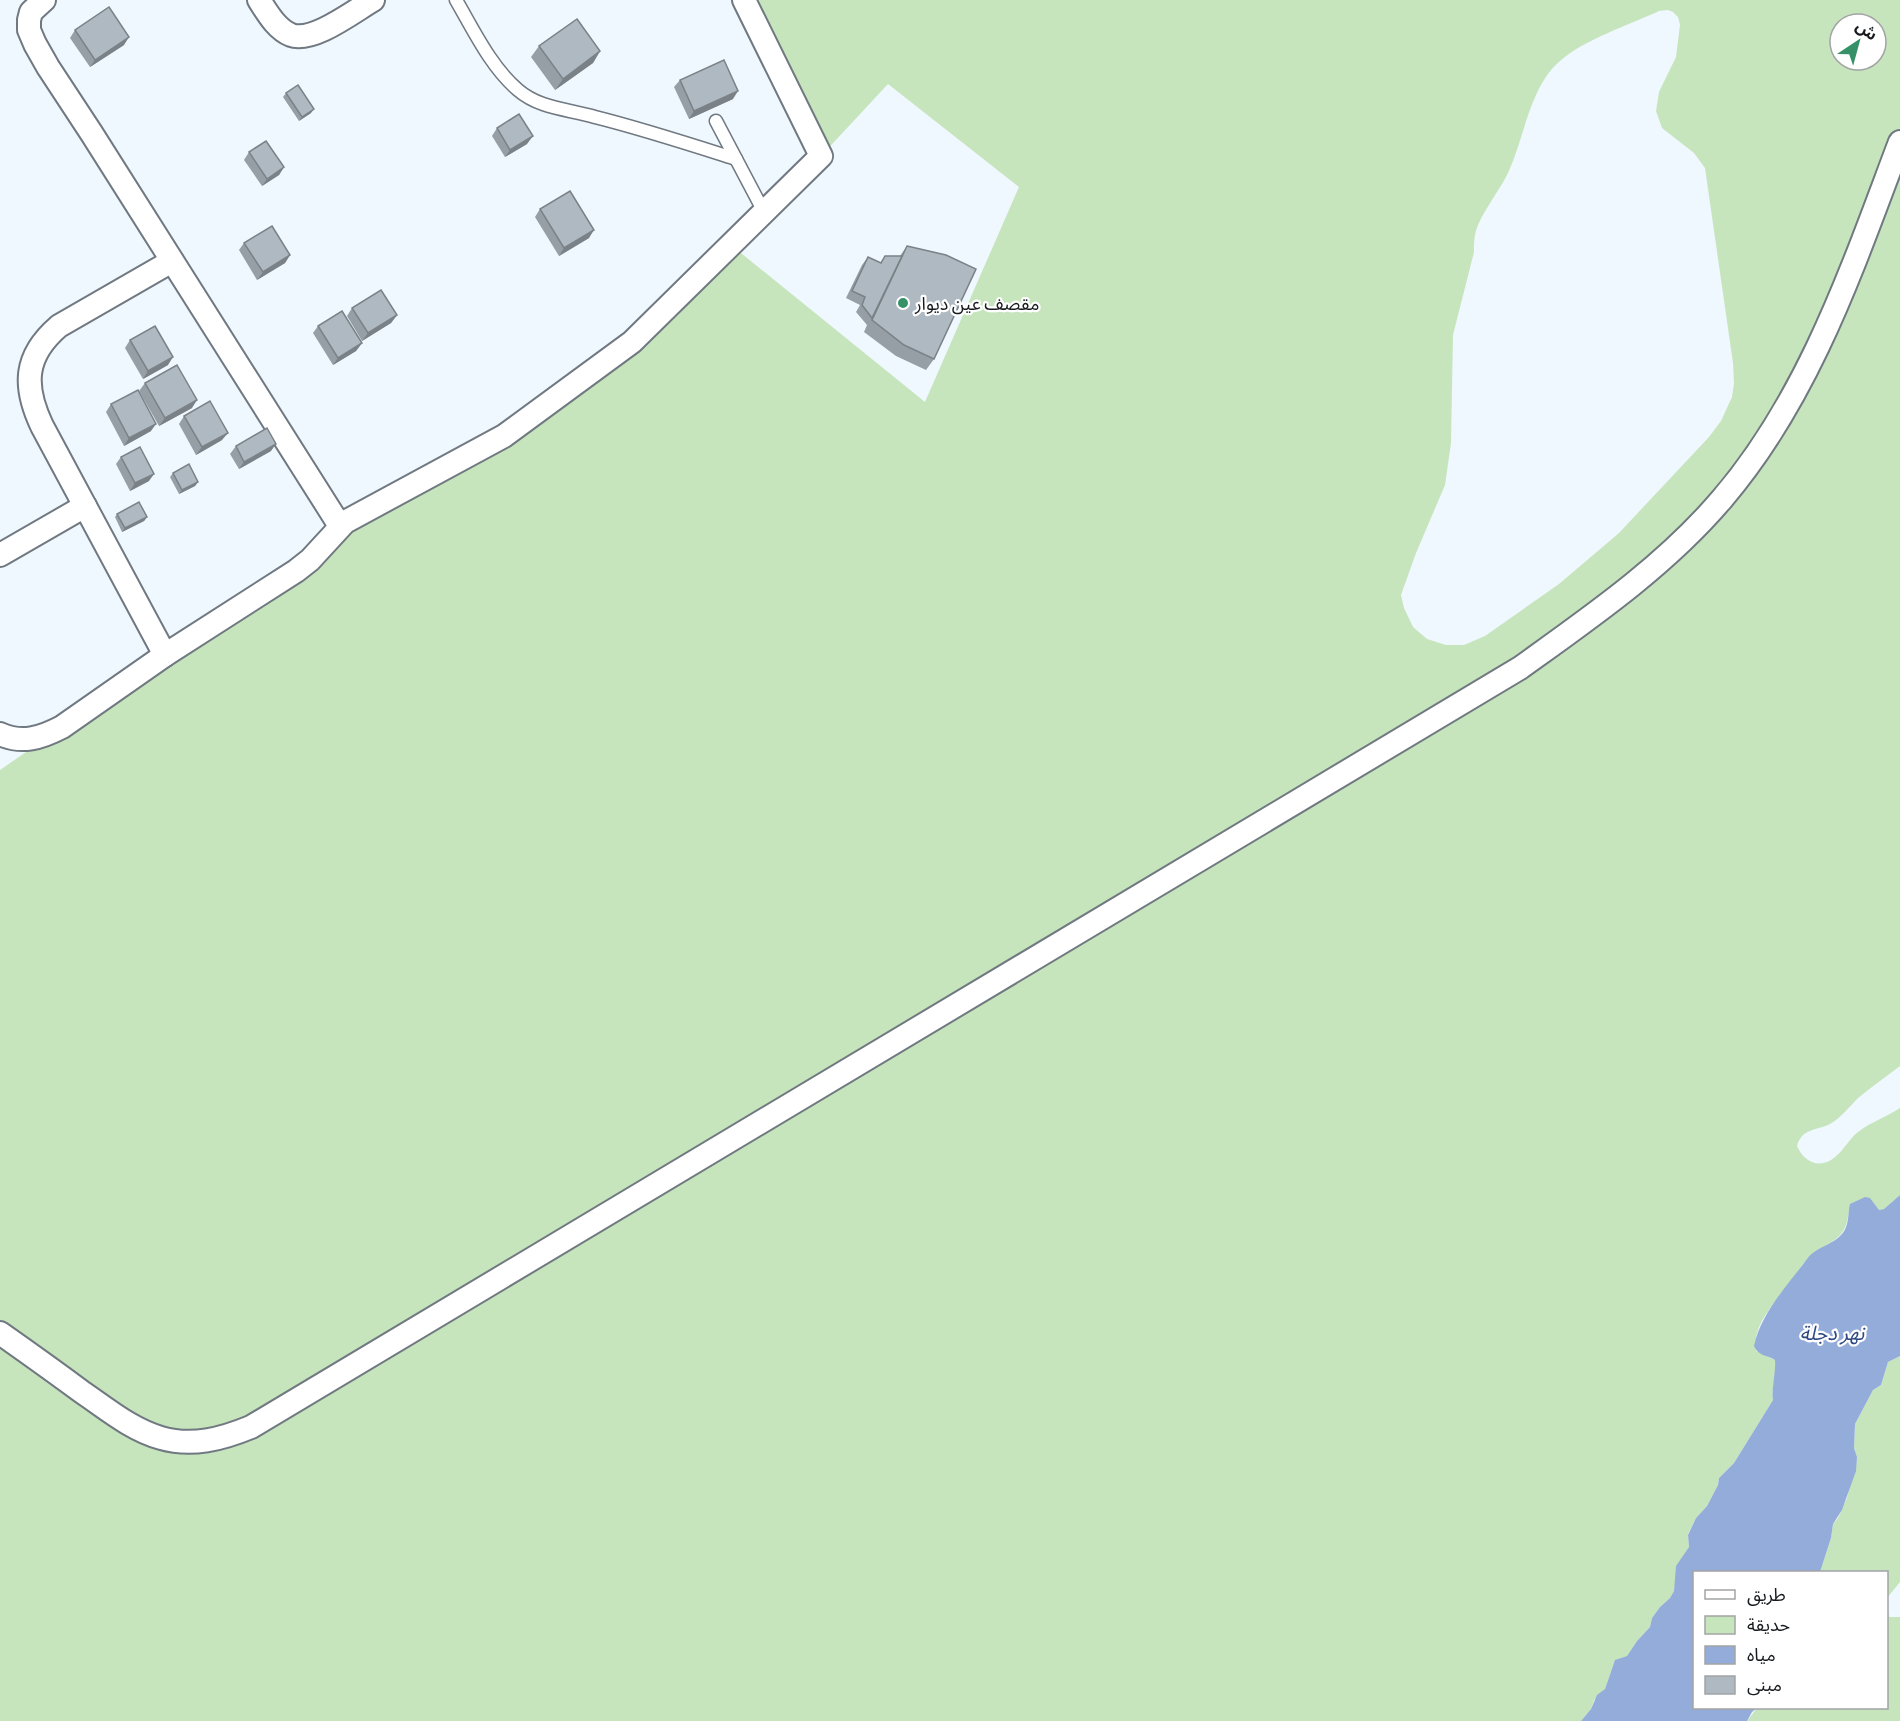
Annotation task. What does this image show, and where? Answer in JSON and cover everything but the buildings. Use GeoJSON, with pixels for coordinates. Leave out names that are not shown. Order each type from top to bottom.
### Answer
{"type":"FeatureCollection","features":[{"type":"Feature","properties":{"kind":"street"},"geometry":{"type":"LineString","coordinates":[[44,0],[31,12],[28,20],[29,30],[35,44],[340,526]]}},
{"type":"Feature","properties":{"kind":"street"},"geometry":{"type":"LineString","coordinates":[[259,0],[280,28],[298,36],[324,30],[373,0]]}},
{"type":"Feature","properties":{"kind":"street"},"geometry":{"type":"LineString","coordinates":[[0,734],[23,740],[49,734],[165,655],[296,571],[340,526],[355,516],[504,436],[542,410],[632,342],[821,156],[744,0]]}},
{"type":"Feature","properties":{"kind":"street"},"geometry":{"type":"LineString","coordinates":[[0,1333],[114,1414],[139,1429],[161,1438],[196,1442],[217,1439],[251,1428],[1520,668],[1659,562],[1694,530],[1744,472],[1783,412],[1812,360],[1845,284],[1900,142]]}},
{"type":"Feature","properties":{"kind":"street"},"geometry":{"type":"LineString","coordinates":[[165,655],[35,412],[29,387],[32,363],[44,342],[59,326],[172,261]]}},
{"type":"Feature","properties":{"kind":"street"},"geometry":{"type":"LineString","coordinates":[[0,555],[85,506]]}},
{"type":"Feature","properties":{"kind":"lane"},"geometry":{"type":"LineString","coordinates":[[456,0],[488,54],[506,78],[519,91],[533,100],[553,108],[593,116],[736,159]]}},
{"type":"Feature","properties":{"kind":"lane"},"geometry":{"type":"LineString","coordinates":[[717,122],[764,212]]}},
{"type":"Feature","properties":{"kind":"green space"},"geometry":{"type":"Polygon","coordinates":[[[744,0],[1900,0],[1900,1066],[1858,1098],[1830,1124],[1802,1136],[1797,1146],[1808,1160],[1824,1163],[1838,1154],[1858,1132],[1900,1108],[1900,1195],[1884,1209],[1879,1210],[1863,1199],[1849,1210],[1847,1221],[1840,1235],[1807,1260],[1760,1324],[1756,1351],[1775,1360],[1773,1400],[1734,1463],[1719,1478],[1718,1485],[1707,1506],[1696,1518],[1688,1534],[1689,1547],[1679,1564],[1674,1591],[1670,1598],[1660,1607],[1652,1618],[1650,1627],[1627,1656],[1614,1663],[1605,1689],[1594,1700],[1591,1709],[1581,1721],[0,1721],[0,770],[318,551],[504,436],[731,245],[925,402],[1019,187],[888,84],[821,156],[744,0]],[[1659,11],[1581,46],[1560,61],[1550,72],[1535,98],[1508,173],[1477,228],[1474,252],[1453,335],[1451,443],[1445,485],[1401,595],[1413,627],[1427,639],[1446,645],[1464,645],[1485,636],[1559,584],[1619,533],[1709,437],[1721,421],[1732,397],[1733,363],[1705,168],[1694,153],[1662,128],[1656,111],[1659,92],[1676,57],[1680,25],[1678,17],[1673,12],[1659,11]]]}},
{"type":"Feature","properties":{"kind":"green space"},"geometry":{"type":"Polygon","coordinates":[[[1900,1356],[1900,1582],[1888,1597],[1888,1571],[1820,1571],[1833,1524],[1847,1498],[1857,1457],[1854,1448],[1855,1424],[1873,1390],[1881,1385],[1888,1362],[1900,1356]]]}},
{"type":"Feature","properties":{"kind":"green space"},"geometry":{"type":"Polygon","coordinates":[[[1888,1608],[1889,1617],[1900,1617],[1900,1721],[1747,1721],[1756,1709],[1888,1709],[1888,1608]]]}},
{"type":"Feature","properties":{"kind":"water","name":"نهر دجلة"},"geometry":{"type":"Polygon","coordinates":[[[1900,1195],[1900,1356],[1888,1362],[1881,1385],[1873,1390],[1855,1424],[1856,1471],[1842,1510],[1833,1524],[1820,1571],[1693,1571],[1693,1709],[1756,1709],[1747,1721],[1581,1721],[1591,1709],[1597,1695],[1605,1689],[1615,1660],[1627,1656],[1650,1627],[1652,1618],[1660,1607],[1670,1598],[1674,1591],[1676,1566],[1689,1547],[1688,1535],[1696,1518],[1707,1506],[1718,1485],[1719,1478],[1734,1463],[1773,1400],[1775,1360],[1760,1354],[1754,1346],[1762,1322],[1811,1254],[1843,1233],[1850,1204],[1865,1197],[1870,1198],[1879,1210],[1884,1209],[1900,1195]]]}},
{"type":"Feature","properties":{"kind":"place","name":"مقصف عين ديوار"},"geometry":{"type":"Point","coordinates":[903,303]}}]}
